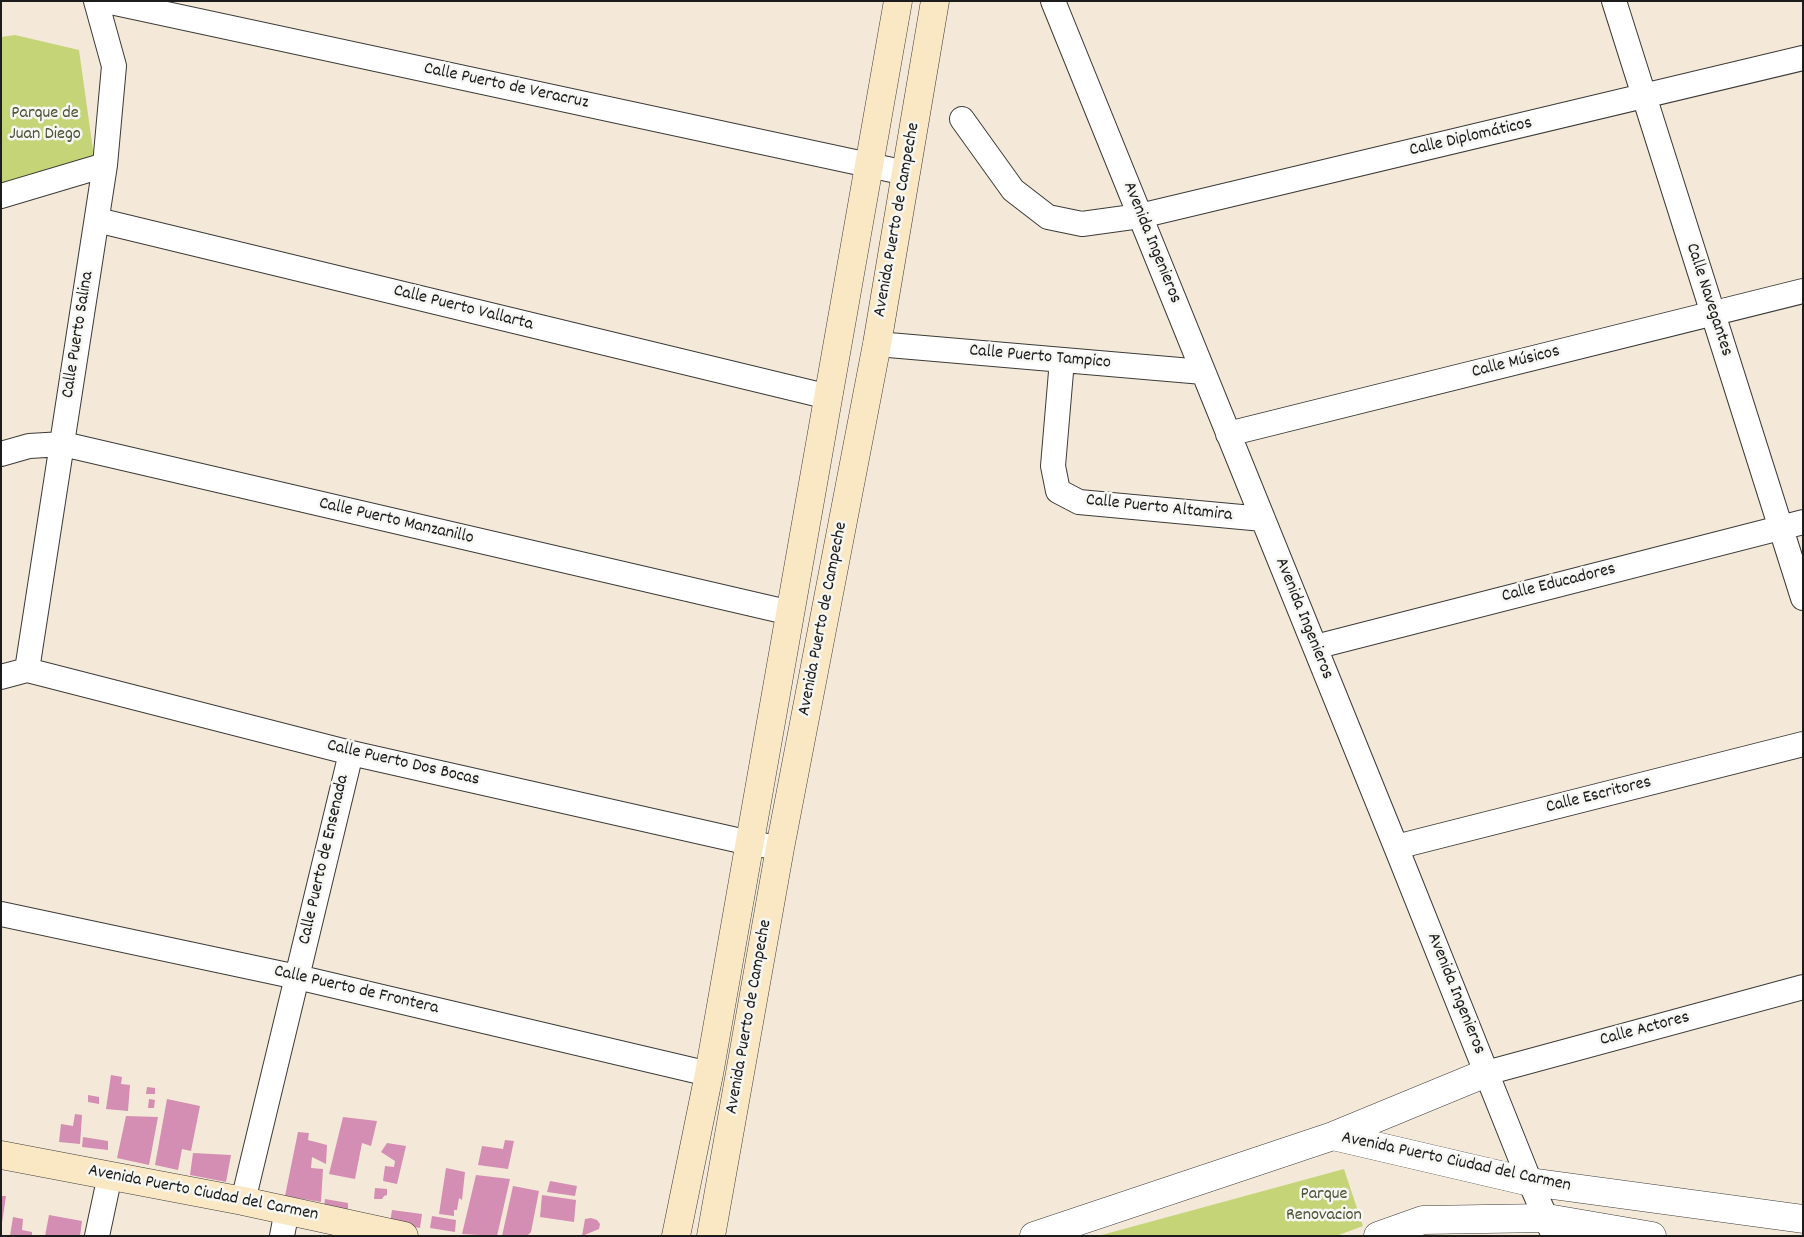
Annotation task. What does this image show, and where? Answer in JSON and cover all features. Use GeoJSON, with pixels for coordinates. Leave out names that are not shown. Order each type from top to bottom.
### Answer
{"type":"FeatureCollection","features":[{"type":"Feature","properties":{"kind":"main road","name":"Avenida Puerto de Campeche"},"geometry":{"type":"LineString","coordinates":[[676,1236],[709,1074],[898,1]]}},
{"type":"Feature","properties":{"kind":"main road","name":"Avenida Puerto de Campeche"},"geometry":{"type":"LineString","coordinates":[[711,1236],[780,848],[877,344],[935,1]]}},
{"type":"Feature","properties":{"kind":"main road","name":"Avenida Puerto Ciudad del Carmen"},"geometry":{"type":"LineString","coordinates":[[1,1155],[243,1200],[284,1223],[404,1236]]}},
{"type":"Feature","properties":{"kind":"street","name":"Calle Puerto Salina"},"geometry":{"type":"LineString","coordinates":[[27,670],[105,165],[114,66],[96,1]]}},
{"type":"Feature","properties":{"kind":"street","name":"Calle Puerto de Veracruz"},"geometry":{"type":"LineString","coordinates":[[106,1],[906,173]]}},
{"type":"Feature","properties":{"kind":"street","name":"Calle Navegantes"},"geometry":{"type":"LineString","coordinates":[[1614,1],[1712,314],[1792,525],[1803,598]]}},
{"type":"Feature","properties":{"kind":"street","name":"Avenida Ingenieros"},"geometry":{"type":"LineString","coordinates":[[1059,3],[1140,216],[1530,1182],[1550,1227]]}},
{"type":"Feature","properties":{"kind":"street","name":"Calle Diplomáticos"},"geometry":{"type":"LineString","coordinates":[[962,120],[1013,190],[1048,217],[1082,224],[1140,216],[1803,58]]}},
{"type":"Feature","properties":{"kind":"street"},"geometry":{"type":"LineString","coordinates":[[1,196],[105,165]]}},
{"type":"Feature","properties":{"kind":"street","name":"Calle Puerto Vallarta"},"geometry":{"type":"LineString","coordinates":[[97,220],[829,397]]}},
{"type":"Feature","properties":{"kind":"street","name":"Calle Músicos"},"geometry":{"type":"LineString","coordinates":[[1228,434],[1803,291]]}},
{"type":"Feature","properties":{"kind":"street","name":"Calle Puerto Tampico"},"geometry":{"type":"LineString","coordinates":[[877,344],[1203,372]]}},
{"type":"Feature","properties":{"kind":"street","name":"Calle Puerto Altamira"},"geometry":{"type":"LineString","coordinates":[[1062,360],[1053,466],[1058,491],[1079,502],[1263,519]]}},
{"type":"Feature","properties":{"kind":"street","name":"Calle Puerto Manzanillo"},"geometry":{"type":"LineString","coordinates":[[1,454],[29,446],[62,444],[791,613]]}},
{"type":"Feature","properties":{"kind":"street","name":"Calle Educadores"},"geometry":{"type":"LineString","coordinates":[[1315,647],[1792,525]]}},
{"type":"Feature","properties":{"kind":"street"},"geometry":{"type":"LineString","coordinates":[[1,677],[27,670]]}},
{"type":"Feature","properties":{"kind":"street","name":"Calle Puerto Dos Bocas"},"geometry":{"type":"LineString","coordinates":[[27,670],[351,753],[750,843],[780,848]]}},
{"type":"Feature","properties":{"kind":"street","name":"Calle Escritores"},"geometry":{"type":"LineString","coordinates":[[1396,847],[1803,744]]}},
{"type":"Feature","properties":{"kind":"street","name":"Calle Puerto de Ensenada"},"geometry":{"type":"LineString","coordinates":[[243,1200],[351,753]]}},
{"type":"Feature","properties":{"kind":"street","name":"Calle Puerto de Frontera"},"geometry":{"type":"LineString","coordinates":[[1,914],[297,977],[709,1074]]}},
{"type":"Feature","properties":{"kind":"street","name":"Calle Actores"},"geometry":{"type":"LineString","coordinates":[[1486,1073],[1803,987]]}},
{"type":"Feature","properties":{"kind":"street"},"geometry":{"type":"LineString","coordinates":[[1333,1136],[1486,1073]]}},
{"type":"Feature","properties":{"kind":"street","name":"Avenida Puerto Ciudad del Carmen"},"geometry":{"type":"LineString","coordinates":[[1034,1236],[1333,1136],[1530,1182],[1803,1219]]}},
{"type":"Feature","properties":{"kind":"street"},"geometry":{"type":"LineString","coordinates":[[97,1236],[110,1175]]}},
{"type":"Feature","properties":{"kind":"street","name":"Avenida Puerto Ciudad del Carmen"},"geometry":{"type":"LineString","coordinates":[[1378,1236],[1423,1220],[1550,1227],[1652,1236]]}},
{"type":"Feature","properties":{"kind":"green space","name":"Parque de Juan Diego"},"geometry":{"type":"Polygon","coordinates":[[[15,35],[79,50],[94,157],[1,183],[1,37],[15,35]]]}},
{"type":"Feature","properties":{"kind":"green space","name":"Parque Renovacion"},"geometry":{"type":"Polygon","coordinates":[[[1344,1169],[1363,1226],[1336,1236],[1098,1236],[1344,1169]]]}},
{"type":"Feature","properties":{"kind":"building"},"geometry":{"type":"Polygon","coordinates":[[[111,1075],[122,1077],[121,1084],[130,1085],[128,1111],[106,1109],[111,1075]]]}},
{"type":"Feature","properties":{"kind":"building"},"geometry":{"type":"Polygon","coordinates":[[[147,1087],[155,1088],[155,1094],[146,1094],[147,1087]]]}},
{"type":"Feature","properties":{"kind":"building"},"geometry":{"type":"Polygon","coordinates":[[[88,1095],[99,1097],[99,1104],[88,1102],[88,1095]]]}},
{"type":"Feature","properties":{"kind":"building"},"geometry":{"type":"Polygon","coordinates":[[[149,1099],[155,1100],[154,1108],[148,1108],[149,1099]]]}},
{"type":"Feature","properties":{"kind":"building"},"geometry":{"type":"Polygon","coordinates":[[[167,1099],[200,1106],[191,1151],[182,1149],[178,1170],[155,1165],[167,1099]]]}},
{"type":"Feature","properties":{"kind":"building"},"geometry":{"type":"Polygon","coordinates":[[[75,1114],[82,1115],[80,1144],[59,1142],[61,1124],[73,1126],[75,1114]]]}},
{"type":"Feature","properties":{"kind":"building"},"geometry":{"type":"Polygon","coordinates":[[[126,1116],[158,1117],[149,1165],[117,1158],[126,1116]]]}},
{"type":"Feature","properties":{"kind":"building"},"geometry":{"type":"Polygon","coordinates":[[[343,1117],[377,1121],[371,1146],[362,1143],[355,1179],[329,1174],[343,1117]]]}},
{"type":"Feature","properties":{"kind":"building"},"geometry":{"type":"Polygon","coordinates":[[[298,1132],[309,1133],[308,1140],[327,1145],[326,1164],[312,1157],[311,1168],[323,1169],[321,1202],[285,1196],[298,1132]]]}},
{"type":"Feature","properties":{"kind":"building"},"geometry":{"type":"Polygon","coordinates":[[[83,1137],[108,1141],[108,1150],[82,1147],[83,1137]]]}},
{"type":"Feature","properties":{"kind":"building"},"geometry":{"type":"Polygon","coordinates":[[[505,1140],[514,1141],[508,1169],[478,1165],[482,1146],[503,1149],[505,1140]]]}},
{"type":"Feature","properties":{"kind":"building"},"geometry":{"type":"Polygon","coordinates":[[[387,1143],[406,1146],[397,1184],[383,1181],[385,1166],[394,1167],[395,1161],[381,1152],[387,1143]]]}},
{"type":"Feature","properties":{"kind":"building"},"geometry":{"type":"Polygon","coordinates":[[[193,1153],[231,1155],[226,1182],[190,1175],[193,1153]]]}},
{"type":"Feature","properties":{"kind":"building"},"geometry":{"type":"Polygon","coordinates":[[[446,1168],[465,1172],[462,1200],[459,1198],[457,1210],[454,1210],[454,1216],[439,1214],[446,1168]]]}},
{"type":"Feature","properties":{"kind":"building"},"geometry":{"type":"Polygon","coordinates":[[[476,1175],[510,1179],[497,1236],[462,1234],[476,1175]]]}},
{"type":"Feature","properties":{"kind":"building"},"geometry":{"type":"Polygon","coordinates":[[[550,1181],[577,1186],[575,1196],[547,1192],[550,1181]]]}},
{"type":"Feature","properties":{"kind":"building"},"geometry":{"type":"Polygon","coordinates":[[[513,1186],[539,1191],[531,1232],[527,1236],[502,1236],[513,1186]]]}},
{"type":"Feature","properties":{"kind":"building"},"geometry":{"type":"Polygon","coordinates":[[[375,1188],[387,1189],[387,1195],[382,1199],[374,1199],[375,1188]]]}},
{"type":"Feature","properties":{"kind":"building"},"geometry":{"type":"Polygon","coordinates":[[[542,1195],[576,1200],[574,1222],[540,1217],[542,1195]]]}},
{"type":"Feature","properties":{"kind":"building"},"geometry":{"type":"Polygon","coordinates":[[[1,1196],[6,1196],[2,1223],[1,1223],[1,1196]]]}},
{"type":"Feature","properties":{"kind":"building"},"geometry":{"type":"Polygon","coordinates":[[[325,1199],[348,1203],[348,1210],[324,1206],[325,1199]]]}},
{"type":"Feature","properties":{"kind":"building"},"geometry":{"type":"Polygon","coordinates":[[[392,1210],[422,1214],[420,1228],[390,1223],[392,1210]]]}},
{"type":"Feature","properties":{"kind":"building"},"geometry":{"type":"Polygon","coordinates":[[[49,1215],[82,1221],[80,1236],[45,1236],[49,1215]]]}},
{"type":"Feature","properties":{"kind":"building"},"geometry":{"type":"Polygon","coordinates":[[[432,1216],[456,1220],[455,1232],[430,1228],[432,1216]]]}},
{"type":"Feature","properties":{"kind":"building"},"geometry":{"type":"Polygon","coordinates":[[[13,1217],[23,1219],[22,1230],[32,1232],[32,1236],[10,1236],[13,1217]]]}},
{"type":"Feature","properties":{"kind":"building"},"geometry":{"type":"Polygon","coordinates":[[[585,1219],[597,1220],[600,1224],[599,1229],[582,1236],[585,1219]]]}}]}
